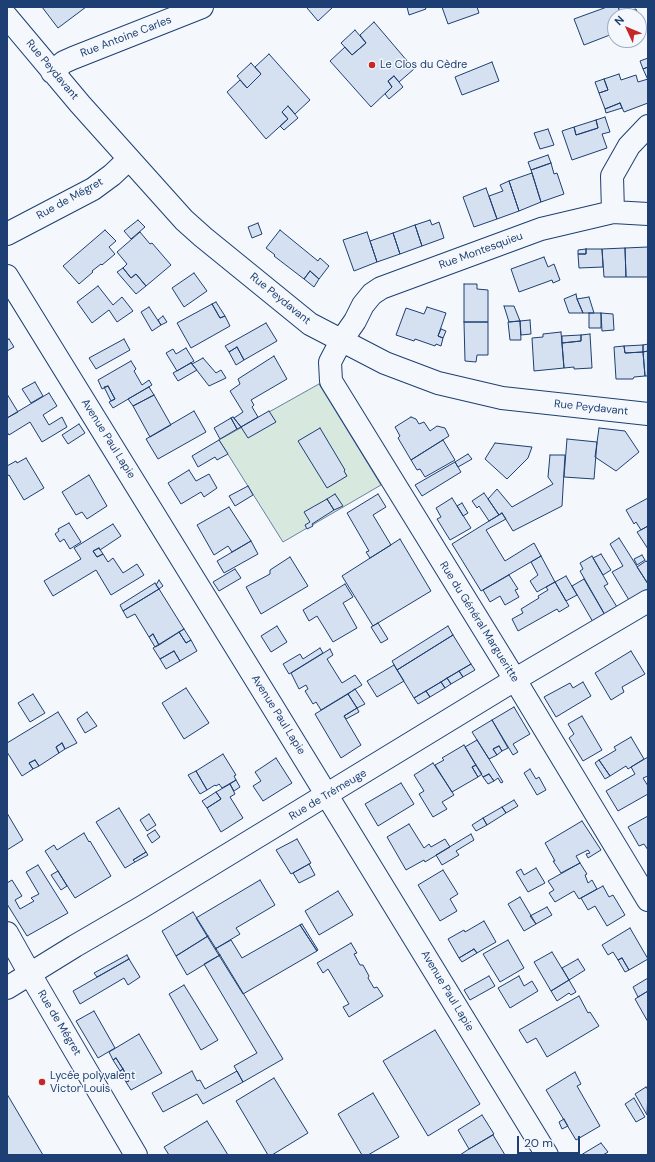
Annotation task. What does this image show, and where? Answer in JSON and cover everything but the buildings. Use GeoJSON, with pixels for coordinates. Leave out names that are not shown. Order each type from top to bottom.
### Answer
{"type":"FeatureCollection","features":[{"type":"Feature","properties":{"kind":"street","name":"Rue Antoine Carles"},"geometry":{"type":"LineString","coordinates":[[52,72],[64,62],[190,9]]}},
{"type":"Feature","properties":{"kind":"street","name":"Rue Peydavant"},"geometry":{"type":"LineString","coordinates":[[7,17],[52,72],[184,220],[310,324],[385,363],[438,383],[502,398],[648,414]]}},
{"type":"Feature","properties":{"kind":"street"},"geometry":{"type":"LineString","coordinates":[[613,212],[612,176],[629,146],[648,126]]}},
{"type":"Feature","properties":{"kind":"street","name":"Rue de Mégret"},"geometry":{"type":"LineString","coordinates":[[7,234],[93,189],[130,159]]}},
{"type":"Feature","properties":{"kind":"street","name":"Rue Montesquieu"},"geometry":{"type":"LineString","coordinates":[[341,341],[355,321],[363,305],[372,294],[381,288],[541,229],[613,212],[648,214]]}},
{"type":"Feature","properties":{"kind":"street","name":"Avenue Paul Lapie"},"geometry":{"type":"LineString","coordinates":[[7,276],[547,1155]]}},
{"type":"Feature","properties":{"kind":"street","name":"Rue du Général Margueritte"},"geometry":{"type":"LineString","coordinates":[[341,341],[330,362],[331,381],[648,900]]}},
{"type":"Feature","properties":{"kind":"street","name":"Rue de Trémeuge"},"geometry":{"type":"LineString","coordinates":[[7,988],[648,600]]}},
{"type":"Feature","properties":{"kind":"street","name":"Rue de Mégret"},"geometry":{"type":"LineString","coordinates":[[7,933],[136,1155]]}},
{"type":"Feature","properties":{"kind":"shaded area"},"geometry":{"type":"Polygon","coordinates":[[[319,384],[381,485],[283,542],[219,440],[319,384]]]}},
{"type":"Feature","properties":{"kind":"place","name":"Le Clos du Cèdre"},"geometry":{"type":"Point","coordinates":[372,65]}},
{"type":"Feature","properties":{"kind":"place","name":"Lycée polyvalent Victor Louis"},"geometry":{"type":"Point","coordinates":[42,1082]}}]}
